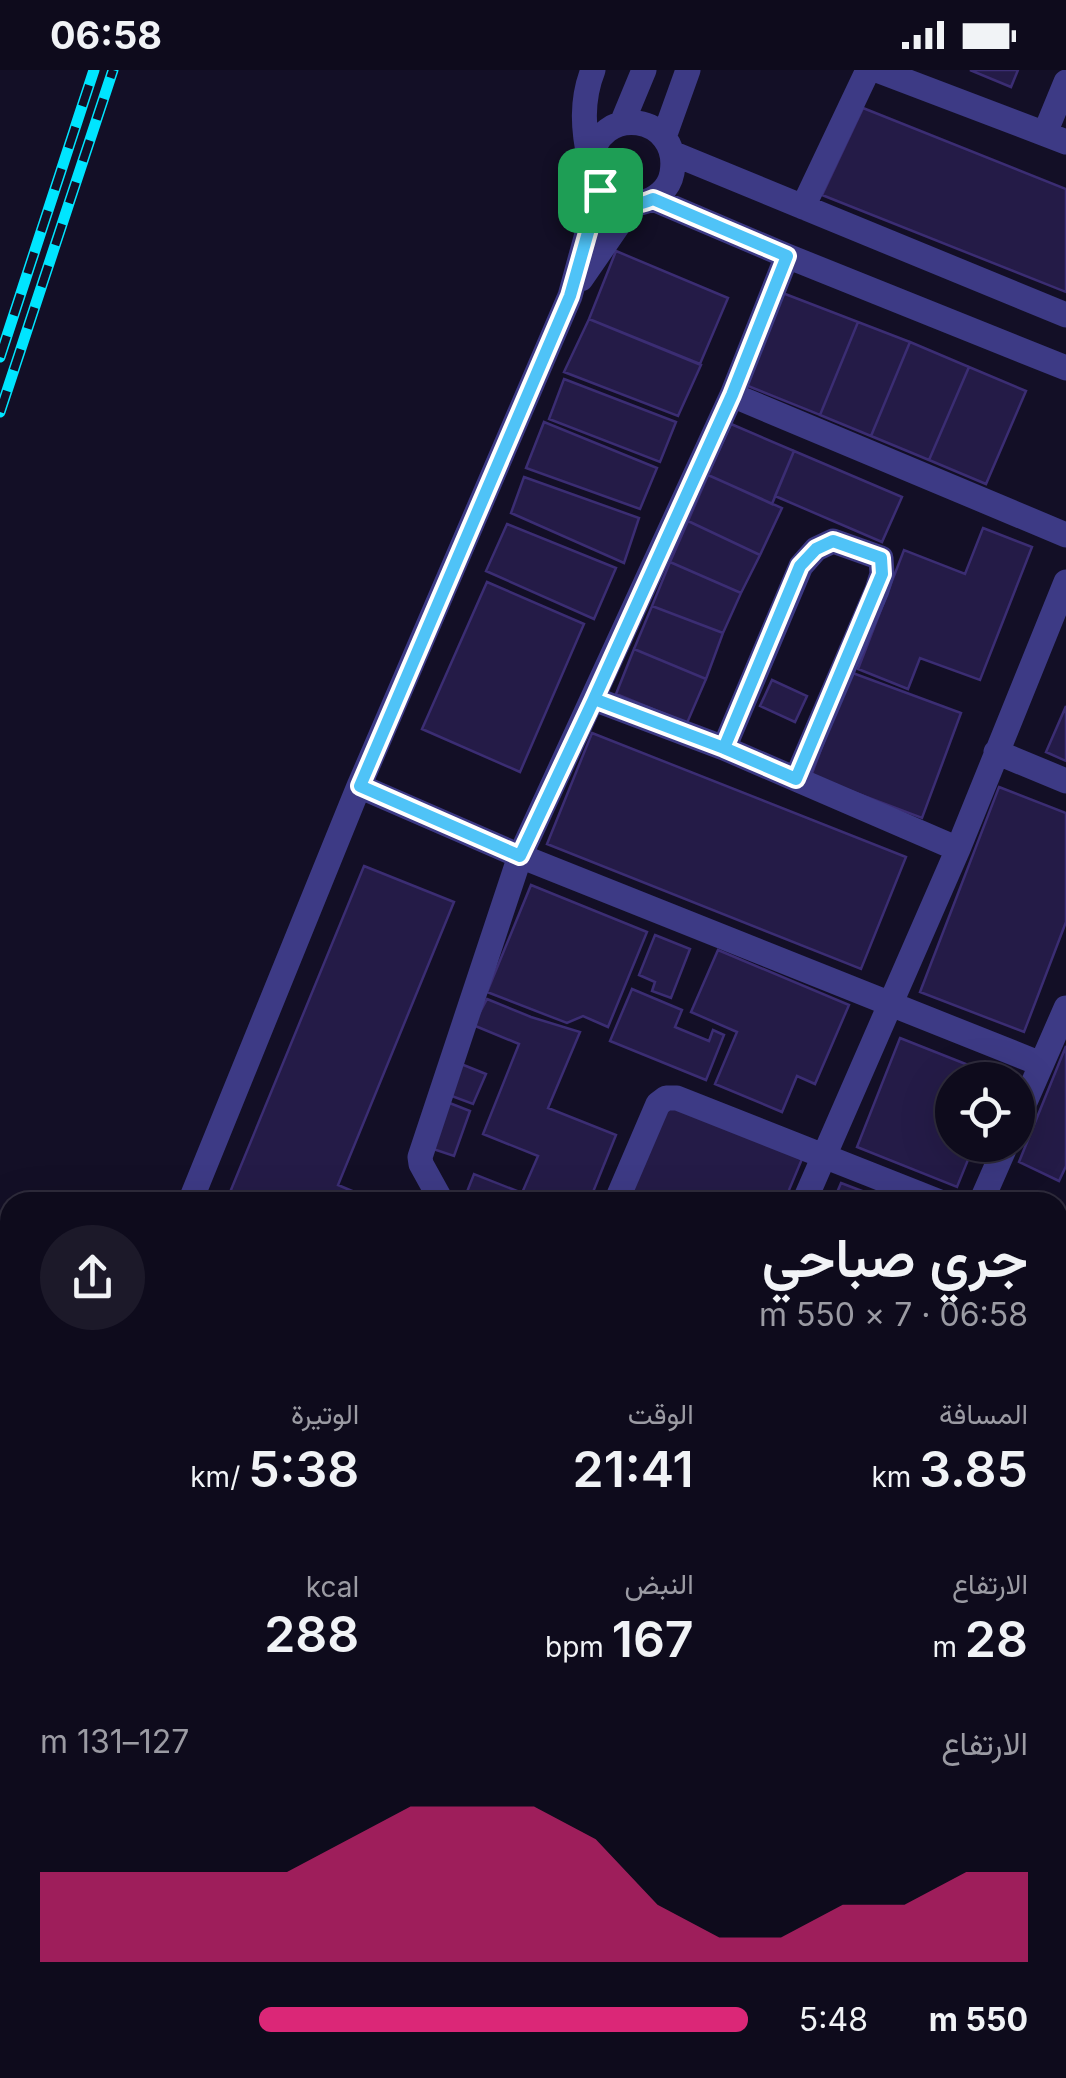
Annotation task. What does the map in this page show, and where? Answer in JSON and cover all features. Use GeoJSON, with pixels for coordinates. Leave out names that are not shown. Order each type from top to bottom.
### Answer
{"type":"FeatureCollection","features":[{"type":"Feature","properties":{"kind":"street"},"geometry":{"type":"LineString","coordinates":[[593,70],[584,106],[584,139],[592,177],[608,198],[643,202],[1066,368]]}},
{"type":"Feature","properties":{"kind":"street"},"geometry":{"type":"LineString","coordinates":[[618,124],[626,70]]}},
{"type":"Feature","properties":{"kind":"street"},"geometry":{"type":"LineString","coordinates":[[618,124],[644,70]]}},
{"type":"Feature","properties":{"kind":"street"},"geometry":{"type":"LineString","coordinates":[[570,296],[643,202],[662,192],[669,182],[673,170],[668,145],[688,70]]}},
{"type":"Feature","properties":{"kind":"street"},"geometry":{"type":"LineString","coordinates":[[803,207],[868,70]]}},
{"type":"Feature","properties":{"kind":"street"},"geometry":{"type":"LineString","coordinates":[[877,70],[1055,138],[1066,82]]}},
{"type":"Feature","properties":{"kind":"street"},"geometry":{"type":"LineString","coordinates":[[590,163],[597,140],[605,132],[618,124],[645,124],[668,145],[803,207],[1066,315]]}},
{"type":"Feature","properties":{"kind":"street"},"geometry":{"type":"LineString","coordinates":[[194,1192],[360,786],[570,296],[600,190]]}},
{"type":"Feature","properties":{"kind":"street"},"geometry":{"type":"LineString","coordinates":[[436,1192],[420,1157],[520,856],[732,395],[787,256]]}},
{"type":"Feature","properties":{"kind":"street"},"geometry":{"type":"LineString","coordinates":[[732,395],[1066,535]]}},
{"type":"Feature","properties":{"kind":"street"},"geometry":{"type":"LineString","coordinates":[[724,748],[800,566],[816,549],[833,541],[881,558],[877,590],[796,779]]}},
{"type":"Feature","properties":{"kind":"street"},"geometry":{"type":"LineString","coordinates":[[808,1192],[958,849],[996,752],[1058,627],[1066,582]]}},
{"type":"Feature","properties":{"kind":"street"},"geometry":{"type":"LineString","coordinates":[[594,699],[724,748],[958,849]]}},
{"type":"Feature","properties":{"kind":"street"},"geometry":{"type":"LineString","coordinates":[[996,752],[1066,780]]}},
{"type":"Feature","properties":{"kind":"street"},"geometry":{"type":"LineString","coordinates":[[360,786],[520,856],[1041,1064]]}},
{"type":"Feature","properties":{"kind":"street"},"geometry":{"type":"LineString","coordinates":[[1035,1078],[1066,1008]]}},
{"type":"Feature","properties":{"kind":"street"},"geometry":{"type":"LineString","coordinates":[[620,1192],[652,1114],[666,1098],[677,1098],[914,1192]]}},
{"type":"Feature","properties":{"kind":"street"},"geometry":{"type":"LineString","coordinates":[[985,1192],[999,1162]]}},
{"type":"Feature","properties":{"kind":"building"},"geometry":{"type":"Polygon","coordinates":[[[970,70],[1018,70],[1011,87],[970,70]]]}},
{"type":"Feature","properties":{"kind":"building"},"geometry":{"type":"Polygon","coordinates":[[[863,108],[1066,189],[1066,292],[822,195],[863,108]]]}},
{"type":"Feature","properties":{"kind":"building"},"geometry":{"type":"Polygon","coordinates":[[[616,251],[728,298],[700,364],[589,319],[616,251]]]}},
{"type":"Feature","properties":{"kind":"building"},"geometry":{"type":"Polygon","coordinates":[[[780,292],[858,322],[820,415],[743,384],[780,292]]]}},
{"type":"Feature","properties":{"kind":"building"},"geometry":{"type":"Polygon","coordinates":[[[589,319],[701,365],[678,416],[564,372],[589,319]]]}},
{"type":"Feature","properties":{"kind":"building"},"geometry":{"type":"Polygon","coordinates":[[[858,322],[910,342],[871,436],[820,415],[858,322]]]}},
{"type":"Feature","properties":{"kind":"building"},"geometry":{"type":"Polygon","coordinates":[[[910,342],[969,367],[929,460],[871,436],[910,342]]]}},
{"type":"Feature","properties":{"kind":"building"},"geometry":{"type":"Polygon","coordinates":[[[969,367],[1026,391],[986,484],[929,460],[969,367]]]}},
{"type":"Feature","properties":{"kind":"building"},"geometry":{"type":"Polygon","coordinates":[[[564,379],[676,422],[660,462],[549,419],[564,379]]]}},
{"type":"Feature","properties":{"kind":"building"},"geometry":{"type":"Polygon","coordinates":[[[544,422],[657,468],[640,509],[526,468],[544,422]]]}},
{"type":"Feature","properties":{"kind":"building"},"geometry":{"type":"Polygon","coordinates":[[[731,424],[794,451],[772,504],[708,475],[731,424]]]}},
{"type":"Feature","properties":{"kind":"building"},"geometry":{"type":"Polygon","coordinates":[[[794,451],[902,497],[882,542],[775,496],[794,451]]]}},
{"type":"Feature","properties":{"kind":"building"},"geometry":{"type":"Polygon","coordinates":[[[708,475],[782,508],[760,555],[688,521],[708,475]]]}},
{"type":"Feature","properties":{"kind":"building"},"geometry":{"type":"Polygon","coordinates":[[[524,477],[639,518],[624,563],[511,513],[524,477]]]}},
{"type":"Feature","properties":{"kind":"building"},"geometry":{"type":"Polygon","coordinates":[[[688,521],[760,555],[741,593],[670,562],[688,521]]]}},
{"type":"Feature","properties":{"kind":"building"},"geometry":{"type":"Polygon","coordinates":[[[507,524],[616,568],[594,619],[486,571],[507,524]]]}},
{"type":"Feature","properties":{"kind":"building"},"geometry":{"type":"Polygon","coordinates":[[[983,528],[1032,547],[980,680],[920,658],[908,689],[858,669],[904,550],[965,574],[983,528]]]}},
{"type":"Feature","properties":{"kind":"building"},"geometry":{"type":"Polygon","coordinates":[[[670,562],[741,593],[723,633],[652,606],[670,562]]]}},
{"type":"Feature","properties":{"kind":"building"},"geometry":{"type":"Polygon","coordinates":[[[487,582],[584,624],[520,772],[422,729],[487,582]]]}},
{"type":"Feature","properties":{"kind":"building"},"geometry":{"type":"Polygon","coordinates":[[[652,606],[723,633],[706,679],[634,649],[652,606]]]}},
{"type":"Feature","properties":{"kind":"building"},"geometry":{"type":"Polygon","coordinates":[[[634,649],[706,679],[687,723],[616,694],[634,649]]]}},
{"type":"Feature","properties":{"kind":"building"},"geometry":{"type":"Polygon","coordinates":[[[850,672],[961,713],[922,818],[811,776],[850,672]]]}},
{"type":"Feature","properties":{"kind":"building"},"geometry":{"type":"Polygon","coordinates":[[[772,680],[807,696],[795,722],[760,706],[772,680]]]}},
{"type":"Feature","properties":{"kind":"building"},"geometry":{"type":"Polygon","coordinates":[[[1066,706],[1066,761],[1046,752],[1066,706]]]}},
{"type":"Feature","properties":{"kind":"building"},"geometry":{"type":"Polygon","coordinates":[[[592,733],[906,857],[861,969],[547,844],[592,733]]]}},
{"type":"Feature","properties":{"kind":"building"},"geometry":{"type":"Polygon","coordinates":[[[999,787],[1066,813],[1066,922],[1024,1032],[920,992],[999,787]]]}},
{"type":"Feature","properties":{"kind":"building"},"geometry":{"type":"Polygon","coordinates":[[[364,866],[454,902],[338,1185],[354,1192],[230,1192],[364,866]]]}},
{"type":"Feature","properties":{"kind":"building"},"geometry":{"type":"Polygon","coordinates":[[[531,885],[647,932],[608,1027],[583,1016],[567,1023],[487,992],[531,885]]]}},
{"type":"Feature","properties":{"kind":"building"},"geometry":{"type":"Polygon","coordinates":[[[655,935],[690,949],[671,998],[652,991],[655,982],[639,975],[655,935]]]}},
{"type":"Feature","properties":{"kind":"building"},"geometry":{"type":"Polygon","coordinates":[[[718,950],[849,1005],[815,1084],[797,1076],[782,1112],[715,1084],[737,1032],[691,1012],[718,950]]]}},
{"type":"Feature","properties":{"kind":"building"},"geometry":{"type":"Polygon","coordinates":[[[632,989],[682,1010],[675,1027],[709,1041],[713,1030],[724,1035],[706,1080],[610,1041],[632,989]]]}},
{"type":"Feature","properties":{"kind":"building"},"geometry":{"type":"Polygon","coordinates":[[[487,999],[580,1032],[548,1108],[616,1135],[593,1192],[522,1192],[538,1156],[483,1134],[519,1044],[473,1025],[487,999]]]}},
{"type":"Feature","properties":{"kind":"building"},"geometry":{"type":"Polygon","coordinates":[[[900,1038],[961,1062],[935,1062],[935,1162],[967,1162],[957,1187],[857,1147],[900,1038]]]}},
{"type":"Feature","properties":{"kind":"building"},"geometry":{"type":"Polygon","coordinates":[[[1066,1046],[1066,1166],[1059,1181],[1019,1162],[1035,1162],[1035,1123],[1066,1046]]]}},
{"type":"Feature","properties":{"kind":"building"},"geometry":{"type":"Polygon","coordinates":[[[461,1064],[486,1074],[473,1104],[449,1095],[461,1064]]]}},
{"type":"Feature","properties":{"kind":"building"},"geometry":{"type":"Polygon","coordinates":[[[447,1102],[470,1111],[454,1156],[430,1148],[447,1102]]]}},
{"type":"Feature","properties":{"kind":"building"},"geometry":{"type":"Polygon","coordinates":[[[668,1102],[802,1159],[788,1192],[630,1192],[668,1102]]]}},
{"type":"Feature","properties":{"kind":"building"},"geometry":{"type":"Polygon","coordinates":[[[474,1174],[519,1192],[467,1192],[474,1174]]]}},
{"type":"Feature","properties":{"kind":"building"},"geometry":{"type":"Polygon","coordinates":[[[841,1183],[865,1192],[837,1192],[841,1183]]]}},
{"type":"Feature","properties":{"kind":"railway"},"geometry":{"type":"LineString","coordinates":[[0,357],[94,70]]}},
{"type":"Feature","properties":{"kind":"railway"},"geometry":{"type":"LineString","coordinates":[[0,412],[113,70]]}},
{"type":"Feature","properties":{"kind":"route"},"geometry":{"type":"LineString","coordinates":[[600,190],[570,296],[360,786],[520,856],[594,699],[724,748],[800,566],[816,549],[833,541],[881,558],[882,574],[796,779],[594,699],[732,395],[787,256],[653,199],[632,205],[620,203],[600,190]]}}]}
